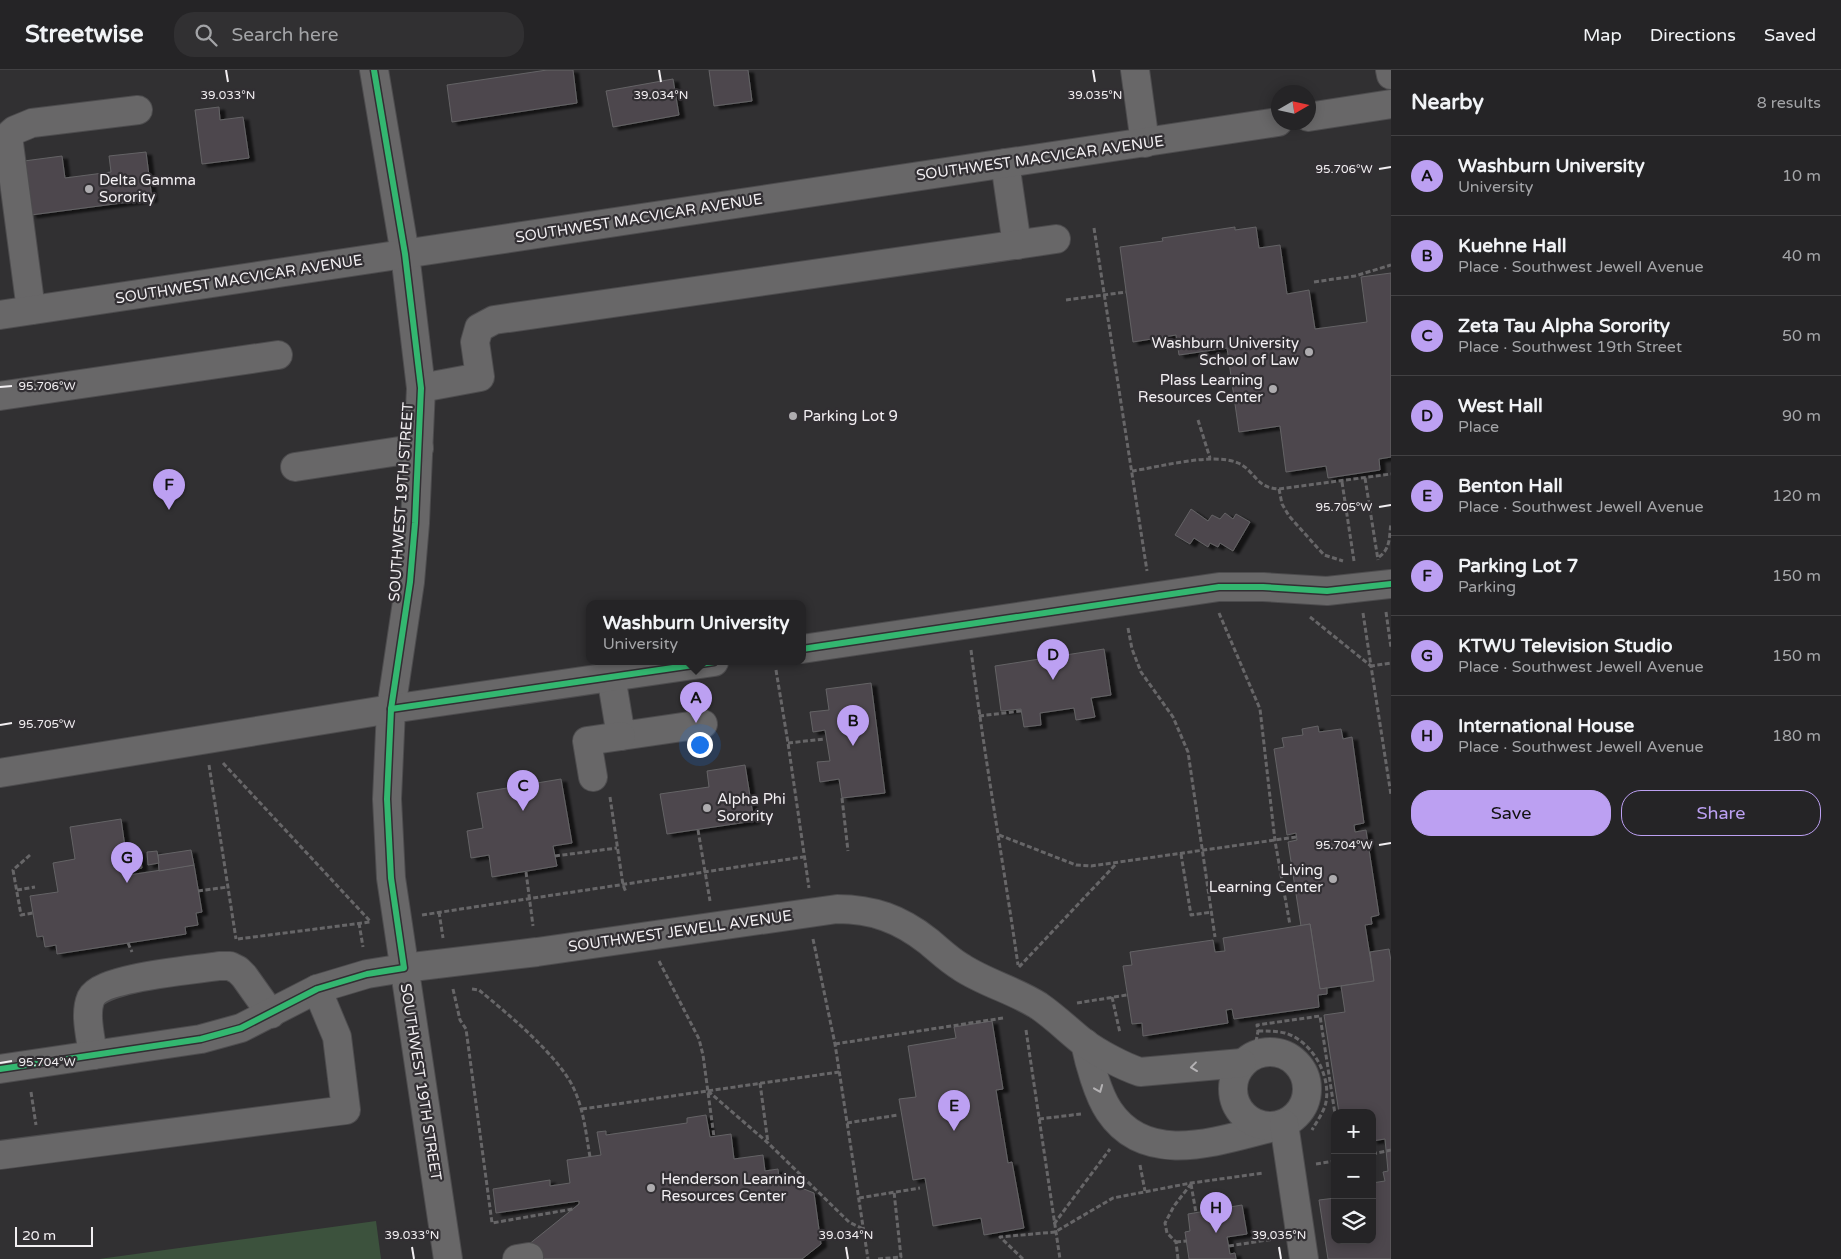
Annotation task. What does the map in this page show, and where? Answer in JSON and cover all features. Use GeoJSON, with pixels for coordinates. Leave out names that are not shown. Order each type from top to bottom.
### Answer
{"type":"FeatureCollection","features":[{"type":"Feature","properties":{"kind":"street","name":"SOUTHWEST 19TH STREET"},"geometry":{"type":"LineString","coordinates":[[374,70],[405,254],[421,388],[410,582],[391,709],[387,799],[391,878],[448,1259]]}},
{"type":"Feature","properties":{"kind":"street"},"geometry":{"type":"LineString","coordinates":[[1134,70],[1145,142]]}},
{"type":"Feature","properties":{"kind":"street"},"geometry":{"type":"LineString","coordinates":[[1390,70],[1391,75]]}},
{"type":"Feature","properties":{"kind":"street"},"geometry":{"type":"LineString","coordinates":[[1316,116],[1391,104]]}},
{"type":"Feature","properties":{"kind":"street"},"geometry":{"type":"LineString","coordinates":[[31,310],[8,136],[15,130],[32,123],[138,110]]}},
{"type":"Feature","properties":{"kind":"street","name":"SOUTHWEST MACVICAR AVENUE"},"geometry":{"type":"LineString","coordinates":[[0,314],[1271,123]]}},
{"type":"Feature","properties":{"kind":"street"},"geometry":{"type":"LineString","coordinates":[[1005,163],[1017,245]]}},
{"type":"Feature","properties":{"kind":"street"},"geometry":{"type":"LineString","coordinates":[[421,388],[480,377],[475,342],[479,328],[494,320],[1056,239]]}},
{"type":"Feature","properties":{"kind":"street"},"geometry":{"type":"LineString","coordinates":[[0,396],[278,355]]}},
{"type":"Feature","properties":{"kind":"street"},"geometry":{"type":"LineString","coordinates":[[295,467],[419,448]]}},
{"type":"Feature","properties":{"kind":"street"},"geometry":{"type":"LineString","coordinates":[[806,648],[1219,587],[1263,587],[1327,591],[1385,586]]}},
{"type":"Feature","properties":{"kind":"street"},"geometry":{"type":"LineString","coordinates":[[0,773],[391,709],[692,665]]}},
{"type":"Feature","properties":{"kind":"street"},"geometry":{"type":"LineString","coordinates":[[611,676],[621,736]]}},
{"type":"Feature","properties":{"kind":"street"},"geometry":{"type":"LineString","coordinates":[[593,777],[587,741],[703,724]]}},
{"type":"Feature","properties":{"kind":"street","name":"SOUTHWEST JEWELL AVENUE"},"geometry":{"type":"LineString","coordinates":[[0,1069],[201,1039],[241,1028],[317,989],[367,974],[537,952],[837,908],[859,909],[881,914],[906,927],[927,940],[959,966],[1039,1006],[1085,1043],[1128,1068],[1140,1072],[1252,1049]]}},
{"type":"Feature","properties":{"kind":"street"},"geometry":{"type":"LineString","coordinates":[[93,1055],[88,1010],[92,998],[97,991],[108,985],[123,981],[219,966],[230,966],[244,976],[271,1014]]}},
{"type":"Feature","properties":{"kind":"street"},"geometry":{"type":"LineString","coordinates":[[0,1155],[346,1110],[337,1037],[317,989]]}},
{"type":"Feature","properties":{"kind":"street"},"geometry":{"type":"LineString","coordinates":[[1085,1043],[1091,1069],[1108,1110],[1125,1130],[1144,1141],[1165,1146],[1190,1145],[1288,1129]]}},
{"type":"Feature","properties":{"kind":"street"},"geometry":{"type":"LineString","coordinates":[[1288,1129],[1260,1126],[1248,1120],[1237,1108],[1232,1093],[1234,1076],[1252,1049],[1272,1051],[1293,1059],[1302,1068],[1307,1081],[1307,1098],[1288,1129],[1304,1259]]}},
{"type":"Feature","properties":{"kind":"path"},"geometry":{"type":"LineString","coordinates":[[1094,228],[1148,577]]}},
{"type":"Feature","properties":{"kind":"path"},"geometry":{"type":"LineString","coordinates":[[1314,282],[1355,276],[1391,265]]}},
{"type":"Feature","properties":{"kind":"path"},"geometry":{"type":"LineString","coordinates":[[1066,300],[1126,292]]}},
{"type":"Feature","properties":{"kind":"path"},"geometry":{"type":"LineString","coordinates":[[1198,420],[1210,458]]}},
{"type":"Feature","properties":{"kind":"path"},"geometry":{"type":"LineString","coordinates":[[1132,471],[1210,458],[1228,460],[1240,464],[1259,483],[1268,489],[1342,482],[1391,474]]}},
{"type":"Feature","properties":{"kind":"path"},"geometry":{"type":"LineString","coordinates":[[1365,478],[1378,558],[1385,586],[1391,648]]}},
{"type":"Feature","properties":{"kind":"path"},"geometry":{"type":"LineString","coordinates":[[1342,482],[1354,562]]}},
{"type":"Feature","properties":{"kind":"path"},"geometry":{"type":"LineString","coordinates":[[1279,489],[1282,504],[1289,516],[1324,555],[1344,561],[1361,561]]}},
{"type":"Feature","properties":{"kind":"path"},"geometry":{"type":"LineString","coordinates":[[1372,559],[1378,558],[1389,547],[1391,523]]}},
{"type":"Feature","properties":{"kind":"path"},"geometry":{"type":"LineString","coordinates":[[1362,604],[1391,795]]}},
{"type":"Feature","properties":{"kind":"path"},"geometry":{"type":"LineString","coordinates":[[1216,606],[1260,709],[1275,841],[1290,925]]}},
{"type":"Feature","properties":{"kind":"path"},"geometry":{"type":"LineString","coordinates":[[1304,612],[1371,666],[1391,663]]}},
{"type":"Feature","properties":{"kind":"path"},"geometry":{"type":"LineString","coordinates":[[1127,625],[1132,649],[1141,672],[1173,717],[1188,752],[1215,937]]}},
{"type":"Feature","properties":{"kind":"path"},"geometry":{"type":"LineString","coordinates":[[969,640],[1018,968],[1116,864]]}},
{"type":"Feature","properties":{"kind":"path"},"geometry":{"type":"LineString","coordinates":[[776,670],[810,896]]}},
{"type":"Feature","properties":{"kind":"path"},"geometry":{"type":"LineString","coordinates":[[979,716],[1021,711]]}},
{"type":"Feature","properties":{"kind":"path"},"geometry":{"type":"LineString","coordinates":[[788,743],[824,739]]}},
{"type":"Feature","properties":{"kind":"path"},"geometry":{"type":"LineString","coordinates":[[208,759],[236,940],[371,922],[218,758]]}},
{"type":"Feature","properties":{"kind":"path"},"geometry":{"type":"LineString","coordinates":[[842,798],[848,851]]}},
{"type":"Feature","properties":{"kind":"path"},"geometry":{"type":"LineString","coordinates":[[698,830],[715,925]]}},
{"type":"Feature","properties":{"kind":"path"},"geometry":{"type":"LineString","coordinates":[[998,835],[1076,865],[1116,864],[1296,838]]}},
{"type":"Feature","properties":{"kind":"path"},"geometry":{"type":"LineString","coordinates":[[555,856],[617,848]]}},
{"type":"Feature","properties":{"kind":"path"},"geometry":{"type":"LineString","coordinates":[[1181,854],[1191,915],[1212,912]]}},
{"type":"Feature","properties":{"kind":"path"},"geometry":{"type":"LineString","coordinates":[[30,855],[13,870],[21,915],[33,913]]}},
{"type":"Feature","properties":{"kind":"path"},"geometry":{"type":"LineString","coordinates":[[419,916],[804,857]]}},
{"type":"Feature","properties":{"kind":"path"},"geometry":{"type":"LineString","coordinates":[[526,872],[537,952]]}},
{"type":"Feature","properties":{"kind":"path"},"geometry":{"type":"LineString","coordinates":[[16,890],[35,886]]}},
{"type":"Feature","properties":{"kind":"path"},"geometry":{"type":"LineString","coordinates":[[198,891],[228,887]]}},
{"type":"Feature","properties":{"kind":"path"},"geometry":{"type":"LineString","coordinates":[[439,912],[443,941]]}},
{"type":"Feature","properties":{"kind":"path"},"geometry":{"type":"LineString","coordinates":[[358,924],[363,951]]}},
{"type":"Feature","properties":{"kind":"path"},"geometry":{"type":"LineString","coordinates":[[811,930],[835,1044],[868,1259]]}},
{"type":"Feature","properties":{"kind":"path"},"geometry":{"type":"LineString","coordinates":[[658,958],[699,1039],[703,1055],[714,1137]]}},
{"type":"Feature","properties":{"kind":"path"},"geometry":{"type":"LineString","coordinates":[[448,991],[460,988]]}},
{"type":"Feature","properties":{"kind":"path"},"geometry":{"type":"LineString","coordinates":[[467,988],[479,990],[514,1019],[551,1057],[574,1088],[582,1108],[590,1157]]}},
{"type":"Feature","properties":{"kind":"path"},"geometry":{"type":"LineString","coordinates":[[453,989],[460,1020],[466,1029],[492,1223],[573,1209]]}},
{"type":"Feature","properties":{"kind":"path"},"geometry":{"type":"LineString","coordinates":[[1072,1004],[1127,995]]}},
{"type":"Feature","properties":{"kind":"path"},"geometry":{"type":"LineString","coordinates":[[1112,997],[1122,1042]]}},
{"type":"Feature","properties":{"kind":"path"},"geometry":{"type":"LineString","coordinates":[[1252,1049],[1257,1025],[1320,1016],[1334,1109]]}},
{"type":"Feature","properties":{"kind":"path"},"geometry":{"type":"LineString","coordinates":[[835,1044],[1005,1018]]}},
{"type":"Feature","properties":{"kind":"path"},"geometry":{"type":"LineString","coordinates":[[1026,1024],[1060,1259]]}},
{"type":"Feature","properties":{"kind":"path"},"geometry":{"type":"LineString","coordinates":[[1252,1049],[1274,1031],[1287,1034],[1300,1041],[1319,1064],[1326,1088],[1326,1102],[1320,1118],[1288,1129]]}},
{"type":"Feature","properties":{"kind":"path"},"geometry":{"type":"LineString","coordinates":[[582,1108],[839,1072]]}},
{"type":"Feature","properties":{"kind":"path"},"geometry":{"type":"LineString","coordinates":[[760,1083],[768,1144]]}},
{"type":"Feature","properties":{"kind":"path"},"geometry":{"type":"LineString","coordinates":[[30,1084],[40,1150]]}},
{"type":"Feature","properties":{"kind":"path"},"geometry":{"type":"LineString","coordinates":[[708,1090],[850,1222],[863,1229]]}},
{"type":"Feature","properties":{"kind":"path"},"geometry":{"type":"LineString","coordinates":[[1039,1119],[1108,1110]]}},
{"type":"Feature","properties":{"kind":"path"},"geometry":{"type":"LineString","coordinates":[[847,1123],[898,1115]]}},
{"type":"Feature","properties":{"kind":"path"},"geometry":{"type":"LineString","coordinates":[[1054,1224],[1110,1148]]}},
{"type":"Feature","properties":{"kind":"path"},"geometry":{"type":"LineString","coordinates":[[1376,1153],[1391,1150]]}},
{"type":"Feature","properties":{"kind":"path"},"geometry":{"type":"LineString","coordinates":[[1138,1158],[1145,1191]]}},
{"type":"Feature","properties":{"kind":"path"},"geometry":{"type":"LineString","coordinates":[[1313,1165],[1330,1162]]}},
{"type":"Feature","properties":{"kind":"path"},"geometry":{"type":"LineString","coordinates":[[1023,1259],[1000,1237],[1055,1232],[1113,1198],[1191,1183],[1266,1172]]}},
{"type":"Feature","properties":{"kind":"path"},"geometry":{"type":"LineString","coordinates":[[1191,1183],[1196,1212]]}},
{"type":"Feature","properties":{"kind":"path"},"geometry":{"type":"LineString","coordinates":[[1178,1259],[1176,1242],[1167,1233],[1165,1223],[1174,1206],[1191,1183]]}},
{"type":"Feature","properties":{"kind":"path"},"geometry":{"type":"LineString","coordinates":[[858,1198],[920,1188]]}},
{"type":"Feature","properties":{"kind":"path"},"geometry":{"type":"LineString","coordinates":[[878,1259],[902,1257],[894,1192]]}},
{"type":"Feature","properties":{"kind":"path"},"geometry":{"type":"LineString","coordinates":[[1229,1246],[1282,1237]]}},
{"type":"Feature","properties":{"kind":"path"},"geometry":{"type":"LineString","coordinates":[[1176,1242],[1187,1241]]}},
{"type":"Feature","properties":{"kind":"green space"},"geometry":{"type":"Polygon","coordinates":[[[376,1221],[381,1259],[99,1259],[376,1221]]]}},
{"type":"Feature","properties":{"kind":"building"},"geometry":{"type":"Polygon","coordinates":[[[547,70],[573,70],[577,103],[452,122],[447,85],[547,70]]]}},
{"type":"Feature","properties":{"kind":"building"},"geometry":{"type":"Polygon","coordinates":[[[709,70],[748,70],[752,101],[714,106],[709,70]]]}},
{"type":"Feature","properties":{"kind":"building"},"geometry":{"type":"Polygon","coordinates":[[[673,79],[679,115],[613,127],[606,91],[673,79]]]}},
{"type":"Feature","properties":{"kind":"building"},"geometry":{"type":"Polygon","coordinates":[[[219,107],[220,120],[243,117],[249,158],[202,164],[195,110],[219,107]]]}},
{"type":"Feature","properties":{"kind":"building","name":"Delta Gamma Sorority"},"geometry":{"type":"Polygon","coordinates":[[[146,152],[152,199],[31,215],[24,161],[62,156],[65,178],[111,172],[109,156],[146,152]]]}},
{"type":"Feature","properties":{"kind":"building","name":"Washburn University School of Law"},"geometry":{"type":"Polygon","coordinates":[[[1235,227],[1235,230],[1256,227],[1259,248],[1280,245],[1287,294],[1309,290],[1315,329],[1367,322],[1361,277],[1391,273],[1391,457],[1379,459],[1380,470],[1328,478],[1326,466],[1286,472],[1280,426],[1239,432],[1227,348],[1179,355],[1176,335],[1133,342],[1120,247],[1163,241],[1162,238],[1235,227]]]}},
{"type":"Feature","properties":{"kind":"building"},"geometry":{"type":"Polygon","coordinates":[[[1191,509],[1208,521],[1212,515],[1220,519],[1225,513],[1233,519],[1236,514],[1250,522],[1233,551],[1220,543],[1218,547],[1210,543],[1208,547],[1194,538],[1190,544],[1175,535],[1191,509]]]}},
{"type":"Feature","properties":{"kind":"building"},"geometry":{"type":"Polygon","coordinates":[[[1104,649],[1111,695],[1091,698],[1095,717],[1076,720],[1074,708],[1040,713],[1041,725],[1024,727],[1021,709],[1001,711],[995,666],[1104,649]]]}},
{"type":"Feature","properties":{"kind":"building"},"geometry":{"type":"Polygon","coordinates":[[[871,683],[885,793],[842,798],[839,779],[820,782],[817,762],[830,761],[825,730],[813,732],[810,712],[829,710],[826,689],[871,683]]]}},
{"type":"Feature","properties":{"kind":"building","name":"Living Learning Center"},"geometry":{"type":"Polygon","coordinates":[[[1318,726],[1319,732],[1341,729],[1343,739],[1352,737],[1364,823],[1354,825],[1355,832],[1366,830],[1379,915],[1371,917],[1372,924],[1365,925],[1374,981],[1320,989],[1310,924],[1301,926],[1288,842],[1297,840],[1296,833],[1287,835],[1274,749],[1284,747],[1282,738],[1303,735],[1302,729],[1318,726]]]}},
{"type":"Feature","properties":{"kind":"building","name":"Alpha Phi Sorority"},"geometry":{"type":"Polygon","coordinates":[[[745,765],[754,821],[667,834],[660,794],[709,787],[707,771],[745,765]]]}},
{"type":"Feature","properties":{"kind":"building"},"geometry":{"type":"Polygon","coordinates":[[[561,779],[572,843],[553,846],[557,866],[492,877],[489,855],[471,858],[467,831],[483,828],[477,793],[561,779]]]}},
{"type":"Feature","properties":{"kind":"building"},"geometry":{"type":"Polygon","coordinates":[[[121,819],[129,875],[194,865],[202,912],[196,913],[198,925],[185,927],[186,934],[57,954],[56,945],[45,947],[43,936],[37,937],[30,896],[58,892],[53,863],[75,859],[70,827],[121,819]]]}},
{"type":"Feature","properties":{"kind":"building"},"geometry":{"type":"Polygon","coordinates":[[[139,850],[142,868],[129,871],[126,852],[139,850]]]}},
{"type":"Feature","properties":{"kind":"building"},"geometry":{"type":"Polygon","coordinates":[[[191,850],[194,865],[159,871],[158,855],[191,850]]]}},
{"type":"Feature","properties":{"kind":"building"},"geometry":{"type":"Polygon","coordinates":[[[157,851],[159,863],[148,865],[147,852],[157,851]]]}},
{"type":"Feature","properties":{"kind":"building"},"geometry":{"type":"Polygon","coordinates":[[[1310,924],[1320,989],[1327,988],[1327,994],[1318,995],[1319,1007],[1234,1019],[1232,1009],[1226,1010],[1228,1023],[1143,1036],[1142,1023],[1132,1024],[1123,966],[1132,965],[1130,952],[1213,940],[1215,952],[1225,951],[1223,938],[1310,924]]]}},
{"type":"Feature","properties":{"kind":"building"},"geometry":{"type":"Polygon","coordinates":[[[1389,949],[1391,961],[1391,1259],[1328,1259],[1319,1200],[1331,1198],[1331,1244],[1376,1244],[1376,1182],[1385,1181],[1383,1172],[1388,1171],[1385,1139],[1376,1140],[1376,1109],[1338,1109],[1324,1015],[1345,1012],[1341,986],[1374,981],[1370,952],[1389,949]]]}},
{"type":"Feature","properties":{"kind":"building"},"geometry":{"type":"Polygon","coordinates":[[[992,1021],[1003,1089],[996,1090],[1008,1163],[1012,1162],[1024,1228],[984,1235],[981,1218],[933,1226],[925,1178],[913,1180],[899,1099],[916,1097],[908,1046],[956,1038],[954,1027],[992,1021]]]}},
{"type":"Feature","properties":{"kind":"building","name":"Henderson Learning Resources Center"},"geometry":{"type":"Polygon","coordinates":[[[706,1115],[710,1137],[731,1134],[734,1159],[763,1155],[765,1171],[778,1169],[779,1179],[814,1193],[821,1244],[802,1259],[530,1259],[528,1245],[579,1204],[579,1201],[496,1213],[493,1189],[550,1180],[550,1186],[570,1183],[567,1160],[601,1155],[597,1132],[606,1131],[606,1135],[687,1123],[687,1118],[706,1115]]]}},
{"type":"Feature","properties":{"kind":"building"},"geometry":{"type":"Polygon","coordinates":[[[1242,1205],[1247,1234],[1227,1237],[1230,1254],[1235,1253],[1236,1259],[1189,1259],[1185,1232],[1190,1231],[1188,1214],[1242,1205]]]}},
{"type":"Feature","properties":{"kind":"cycle path"},"geometry":{"type":"LineString","coordinates":[[0,1069],[201,1039],[241,1028],[317,989],[367,974],[404,968],[391,878],[387,799],[391,709],[410,582],[415,523],[421,388],[405,254],[374,70]]}},
{"type":"Feature","properties":{"kind":"cycle path"},"geometry":{"type":"LineString","coordinates":[[806,648],[1219,587],[1263,587],[1327,591],[1391,584]]}},
{"type":"Feature","properties":{"kind":"cycle path"},"geometry":{"type":"LineString","coordinates":[[391,709],[693,665]]}},
{"type":"Feature","properties":{"kind":"place","name":"Delta Gamma Sorority"},"geometry":{"type":"Point","coordinates":[89,189]}},
{"type":"Feature","properties":{"kind":"place","name":"Washburn University School of Law"},"geometry":{"type":"Point","coordinates":[1309,352]}},
{"type":"Feature","properties":{"kind":"place","name":"Plass Learning Resources Center"},"geometry":{"type":"Point","coordinates":[1273,389]}},
{"type":"Feature","properties":{"kind":"place","name":"Parking Lot 9"},"geometry":{"type":"Point","coordinates":[793,416]}},
{"type":"Feature","properties":{"kind":"place","name":"Parking Lot 7"},"geometry":{"type":"Point","coordinates":[169,510]}},
{"type":"Feature","properties":{"kind":"place","name":"West Hall"},"geometry":{"type":"Point","coordinates":[1053,680]}},
{"type":"Feature","properties":{"kind":"place","name":"Washburn University"},"geometry":{"type":"Point","coordinates":[696,723]}},
{"type":"Feature","properties":{"kind":"place","name":"Kuehne Hall"},"geometry":{"type":"Point","coordinates":[853,746]}},
{"type":"Feature","properties":{"kind":"place","name":"Alpha Phi Sorority"},"geometry":{"type":"Point","coordinates":[707,808]}},
{"type":"Feature","properties":{"kind":"place","name":"Zeta Tau Alpha Sorority"},"geometry":{"type":"Point","coordinates":[523,811]}},
{"type":"Feature","properties":{"kind":"place","name":"Living Learning Center"},"geometry":{"type":"Point","coordinates":[1333,879]}},
{"type":"Feature","properties":{"kind":"place","name":"KTWU Television Studio"},"geometry":{"type":"Point","coordinates":[127,883]}},
{"type":"Feature","properties":{"kind":"place","name":"Benton Hall"},"geometry":{"type":"Point","coordinates":[954,1131]}},
{"type":"Feature","properties":{"kind":"place","name":"Henderson Learning Resources Center"},"geometry":{"type":"Point","coordinates":[651,1188]}},
{"type":"Feature","properties":{"kind":"place","name":"International House"},"geometry":{"type":"Point","coordinates":[1216,1233]}}]}
